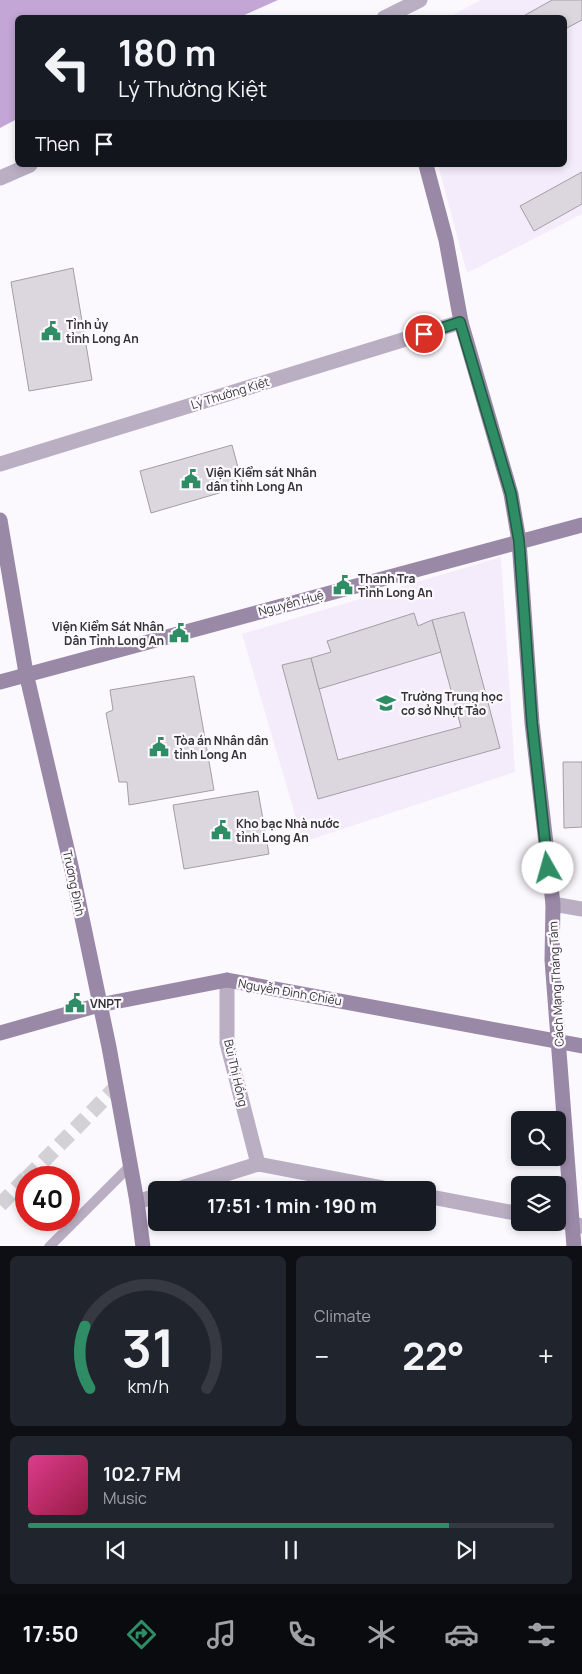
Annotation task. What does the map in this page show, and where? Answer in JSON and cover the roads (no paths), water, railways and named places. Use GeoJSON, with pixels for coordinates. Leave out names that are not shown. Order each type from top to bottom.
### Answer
{"type":"FeatureCollection","features":[{"type":"Feature","properties":{"kind":"street"},"geometry":{"type":"LineString","coordinates":[[390,15],[420,0]]}},
{"type":"Feature","properties":{"kind":"street"},"geometry":{"type":"LineString","coordinates":[[0,178],[25,167]]}},
{"type":"Feature","properties":{"kind":"street","name":"Cách Mạng Tháng Tám"},"geometry":{"type":"LineString","coordinates":[[427,167],[446,240],[460,322],[511,494],[519,541],[532,723],[552,904],[552,960],[574,1246]]}},
{"type":"Feature","properties":{"kind":"street","name":"Lý Thường Kiệt"},"geometry":{"type":"LineString","coordinates":[[0,464],[460,322]]}},
{"type":"Feature","properties":{"kind":"street","name":"Trương Định"},"geometry":{"type":"LineString","coordinates":[[0,520],[26,673],[72,870],[137,1202],[143,1246]]}},
{"type":"Feature","properties":{"kind":"street","name":"Nguyễn Huệ"},"geometry":{"type":"LineString","coordinates":[[0,682],[26,673],[582,525]]}},
{"type":"Feature","properties":{"kind":"street"},"geometry":{"type":"LineString","coordinates":[[552,904],[582,909]]}},
{"type":"Feature","properties":{"kind":"street","name":"Nguyễn Đình Chiểu"},"geometry":{"type":"LineString","coordinates":[[0,1034],[99,1005],[227,980],[582,1046]]}},
{"type":"Feature","properties":{"kind":"street","name":"Bùi Thị Hồng"},"geometry":{"type":"LineString","coordinates":[[227,980],[227,1043],[258,1164]]}},
{"type":"Feature","properties":{"kind":"street"},"geometry":{"type":"LineString","coordinates":[[204,1181],[258,1164],[347,1181]]}},
{"type":"Feature","properties":{"kind":"street"},"geometry":{"type":"LineString","coordinates":[[436,1198],[511,1212]]}},
{"type":"Feature","properties":{"kind":"street"},"geometry":{"type":"LineString","coordinates":[[137,1202],[148,1199]]}},
{"type":"Feature","properties":{"kind":"lane"},"geometry":{"type":"LineString","coordinates":[[49,1246],[130,1166]]}},
{"type":"Feature","properties":{"kind":"tunnel"},"geometry":{"type":"LineString","coordinates":[[39,1166],[116,1087]]}},
{"type":"Feature","properties":{"kind":"tunnel"},"geometry":{"type":"LineString","coordinates":[[0,1205],[15,1189]]}},
{"type":"Feature","properties":{"kind":"place","name":"Tỉnh ủy tỉnh Long An"},"geometry":{"type":"Point","coordinates":[51,331]}},
{"type":"Feature","properties":{"kind":"place","name":"Viện Kiểm sát Nhân dân tỉnh Long An"},"geometry":{"type":"Point","coordinates":[191,479]}},
{"type":"Feature","properties":{"kind":"place","name":"Thanh Tra Tỉnh Long An"},"geometry":{"type":"Point","coordinates":[343,585]}},
{"type":"Feature","properties":{"kind":"place","name":"Viện Kiểm Sát Nhân Dân Tỉnh Long An"},"geometry":{"type":"Point","coordinates":[179,633]}},
{"type":"Feature","properties":{"kind":"place","name":"Trường Trung học cơ sở Nhựt Tảo"},"geometry":{"type":"Point","coordinates":[386,703]}},
{"type":"Feature","properties":{"kind":"place","name":"Tòa án Nhân dân tỉnh Long An"},"geometry":{"type":"Point","coordinates":[159,747]}},
{"type":"Feature","properties":{"kind":"place","name":"Kho bạc Nhà nước tỉnh Long An"},"geometry":{"type":"Point","coordinates":[221,830]}},
{"type":"Feature","properties":{"kind":"place","name":"VNPT"},"geometry":{"type":"Point","coordinates":[75,1003]}}]}
